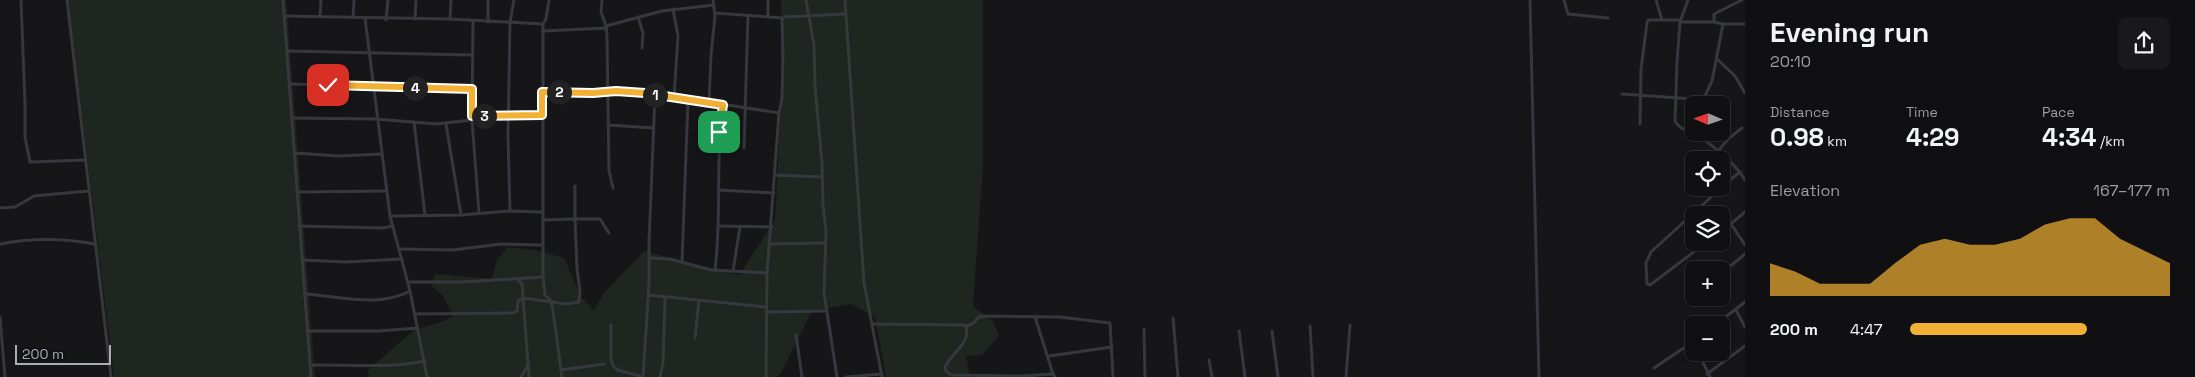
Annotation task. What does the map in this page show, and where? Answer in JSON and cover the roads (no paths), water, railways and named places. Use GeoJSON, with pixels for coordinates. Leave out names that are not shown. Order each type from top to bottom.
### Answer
{"type":"FeatureCollection","features":[{"type":"Feature","properties":{"kind":"street"},"geometry":{"type":"LineString","coordinates":[[21,0],[25,137],[30,162],[84,160]]}},
{"type":"Feature","properties":{"kind":"street"},"geometry":{"type":"LineString","coordinates":[[67,0],[84,160],[94,244],[102,290],[111,377]]}},
{"type":"Feature","properties":{"kind":"street"},"geometry":{"type":"LineString","coordinates":[[283,0],[311,377]]}},
{"type":"Feature","properties":{"kind":"street"},"geometry":{"type":"LineString","coordinates":[[320,17],[321,0]]}},
{"type":"Feature","properties":{"kind":"street"},"geometry":{"type":"LineString","coordinates":[[353,18],[354,0]]}},
{"type":"Feature","properties":{"kind":"street"},"geometry":{"type":"LineString","coordinates":[[386,20],[388,0]]}},
{"type":"Feature","properties":{"kind":"street"},"geometry":{"type":"LineString","coordinates":[[415,19],[416,0]]}},
{"type":"Feature","properties":{"kind":"street"},"geometry":{"type":"LineString","coordinates":[[450,19],[451,0]]}},
{"type":"Feature","properties":{"kind":"street"},"geometry":{"type":"LineString","coordinates":[[488,0],[488,22]]}},
{"type":"Feature","properties":{"kind":"street"},"geometry":{"type":"LineString","coordinates":[[510,211],[508,115],[510,22],[514,0]]}},
{"type":"Feature","properties":{"kind":"street"},"geometry":{"type":"LineString","coordinates":[[549,0],[546,19],[543,24],[543,220],[541,245],[545,296],[551,301],[562,377]]}},
{"type":"Feature","properties":{"kind":"street"},"geometry":{"type":"LineString","coordinates":[[602,0],[601,12],[607,27],[609,171],[613,188]]}},
{"type":"Feature","properties":{"kind":"street"},"geometry":{"type":"LineString","coordinates":[[710,102],[715,13],[714,0]]}},
{"type":"Feature","properties":{"kind":"street"},"geometry":{"type":"LineString","coordinates":[[768,0],[768,16]]}},
{"type":"Feature","properties":{"kind":"street"},"geometry":{"type":"LineString","coordinates":[[806,0],[814,45],[815,86],[823,177],[825,311],[837,377]]}},
{"type":"Feature","properties":{"kind":"street"},"geometry":{"type":"LineString","coordinates":[[845,0],[864,283],[882,376],[848,377]]}},
{"type":"Feature","properties":{"kind":"street"},"geometry":{"type":"LineString","coordinates":[[1530,0],[1539,377]]}},
{"type":"Feature","properties":{"kind":"street"},"geometry":{"type":"LineString","coordinates":[[1564,0],[1568,14],[1608,18]]}},
{"type":"Feature","properties":{"kind":"street"},"geometry":{"type":"LineString","coordinates":[[1656,0],[1662,20]]}},
{"type":"Feature","properties":{"kind":"street"},"geometry":{"type":"LineString","coordinates":[[1688,0],[1680,21],[1675,121],[1682,130],[1696,133],[1718,150],[1740,172],[1745,180]]}},
{"type":"Feature","properties":{"kind":"street"},"geometry":{"type":"LineString","coordinates":[[1714,22],[1715,14],[1742,0],[1745,3]]}},
{"type":"Feature","properties":{"kind":"street"},"geometry":{"type":"LineString","coordinates":[[543,31],[607,27],[673,9],[714,5]]}},
{"type":"Feature","properties":{"kind":"street"},"geometry":{"type":"LineString","coordinates":[[673,9],[678,36],[674,97]]}},
{"type":"Feature","properties":{"kind":"street"},"geometry":{"type":"LineString","coordinates":[[715,13],[783,18],[845,14]]}},
{"type":"Feature","properties":{"kind":"street"},"geometry":{"type":"LineString","coordinates":[[744,148],[748,14]]}},
{"type":"Feature","properties":{"kind":"street"},"geometry":{"type":"LineString","coordinates":[[285,16],[386,20],[450,19],[543,24]]}},
{"type":"Feature","properties":{"kind":"street"},"geometry":{"type":"LineString","coordinates":[[638,17],[642,33],[642,48]]}},
{"type":"Feature","properties":{"kind":"street"},"geometry":{"type":"LineString","coordinates":[[364,18],[390,216],[410,290],[427,377]]}},
{"type":"Feature","properties":{"kind":"street"},"geometry":{"type":"LineString","coordinates":[[766,377],[767,273],[772,227],[779,113],[782,98],[783,18]]}},
{"type":"Feature","properties":{"kind":"street"},"geometry":{"type":"LineString","coordinates":[[1640,124],[1642,62],[1648,20],[1745,24]]}},
{"type":"Feature","properties":{"kind":"street"},"geometry":{"type":"LineString","coordinates":[[473,21],[471,55],[472,118],[479,213]]}},
{"type":"Feature","properties":{"kind":"street"},"geometry":{"type":"LineString","coordinates":[[1622,94],[1701,99],[1706,96],[1718,59],[1723,24]]}},
{"type":"Feature","properties":{"kind":"street"},"geometry":{"type":"LineString","coordinates":[[287,51],[471,55]]}},
{"type":"Feature","properties":{"kind":"street"},"geometry":{"type":"LineString","coordinates":[[1718,59],[1735,76],[1745,93]]}},
{"type":"Feature","properties":{"kind":"street"},"geometry":{"type":"LineString","coordinates":[[290,84],[472,89]]}},
{"type":"Feature","properties":{"kind":"street"},"geometry":{"type":"LineString","coordinates":[[542,92],[608,92],[655,95],[723,105],[744,106],[779,113]]}},
{"type":"Feature","properties":{"kind":"street"},"geometry":{"type":"LineString","coordinates":[[611,325],[611,358],[613,366],[618,370],[644,377],[655,95]]}},
{"type":"Feature","properties":{"kind":"street"},"geometry":{"type":"LineString","coordinates":[[682,262],[688,100]]}},
{"type":"Feature","properties":{"kind":"street"},"geometry":{"type":"LineString","coordinates":[[715,270],[718,226],[719,132],[723,105]]}},
{"type":"Feature","properties":{"kind":"street"},"geometry":{"type":"LineString","coordinates":[[293,118],[376,119],[446,124],[472,118],[542,115]]}},
{"type":"Feature","properties":{"kind":"street"},"geometry":{"type":"LineString","coordinates":[[414,122],[426,215]]}},
{"type":"Feature","properties":{"kind":"street"},"geometry":{"type":"LineString","coordinates":[[446,124],[461,215]]}},
{"type":"Feature","properties":{"kind":"street"},"geometry":{"type":"LineString","coordinates":[[609,125],[653,128]]}},
{"type":"Feature","properties":{"kind":"street"},"geometry":{"type":"LineString","coordinates":[[1718,150],[1742,128]]}},
{"type":"Feature","properties":{"kind":"street"},"geometry":{"type":"LineString","coordinates":[[295,153],[338,156],[381,154]]}},
{"type":"Feature","properties":{"kind":"street"},"geometry":{"type":"LineString","coordinates":[[1730,180],[1740,172]]}},
{"type":"Feature","properties":{"kind":"street"},"geometry":{"type":"LineString","coordinates":[[775,175],[823,177]]}},
{"type":"Feature","properties":{"kind":"street"},"geometry":{"type":"LineString","coordinates":[[415,314],[513,313],[518,311],[518,301],[523,298],[576,303],[580,299],[575,186]]}},
{"type":"Feature","properties":{"kind":"street"},"geometry":{"type":"LineString","coordinates":[[0,208],[15,207],[34,196],[88,190]]}},
{"type":"Feature","properties":{"kind":"street"},"geometry":{"type":"LineString","coordinates":[[718,190],[774,193]]}},
{"type":"Feature","properties":{"kind":"street"},"geometry":{"type":"LineString","coordinates":[[298,192],[386,191]]}},
{"type":"Feature","properties":{"kind":"street"},"geometry":{"type":"LineString","coordinates":[[1701,206],[1711,196]]}},
{"type":"Feature","properties":{"kind":"street"},"geometry":{"type":"LineString","coordinates":[[390,216],[461,215],[510,211],[542,212]]}},
{"type":"Feature","properties":{"kind":"street"},"geometry":{"type":"LineString","coordinates":[[1745,212],[1731,224],[1745,245]]}},
{"type":"Feature","properties":{"kind":"street"},"geometry":{"type":"LineString","coordinates":[[543,220],[600,219],[609,233]]}},
{"type":"Feature","properties":{"kind":"street"},"geometry":{"type":"LineString","coordinates":[[1685,220],[1651,252],[1646,262],[1647,284],[1650,285],[1696,251]]}},
{"type":"Feature","properties":{"kind":"street"},"geometry":{"type":"LineString","coordinates":[[300,226],[383,228],[393,226]]}},
{"type":"Feature","properties":{"kind":"street"},"geometry":{"type":"LineString","coordinates":[[718,226],[772,227]]}},
{"type":"Feature","properties":{"kind":"street"},"geometry":{"type":"LineString","coordinates":[[733,271],[740,227]]}},
{"type":"Feature","properties":{"kind":"street"},"geometry":{"type":"LineString","coordinates":[[0,244],[24,239],[56,239],[94,244]]}},
{"type":"Feature","properties":{"kind":"street"},"geometry":{"type":"LineString","coordinates":[[770,244],[825,243]]}},
{"type":"Feature","properties":{"kind":"street"},"geometry":{"type":"LineString","coordinates":[[400,249],[453,250],[501,244],[541,245]]}},
{"type":"Feature","properties":{"kind":"street"},"geometry":{"type":"LineString","coordinates":[[1730,266],[1745,254]]}},
{"type":"Feature","properties":{"kind":"street"},"geometry":{"type":"LineString","coordinates":[[650,258],[682,262],[715,270],[767,273]]}},
{"type":"Feature","properties":{"kind":"street"},"geometry":{"type":"LineString","coordinates":[[302,260],[346,262],[402,259]]}},
{"type":"Feature","properties":{"kind":"street"},"geometry":{"type":"LineString","coordinates":[[408,282],[518,280],[543,277]]}},
{"type":"Feature","properties":{"kind":"street"},"geometry":{"type":"LineString","coordinates":[[518,280],[522,284],[529,377]]}},
{"type":"Feature","properties":{"kind":"street"},"geometry":{"type":"LineString","coordinates":[[305,294],[383,300],[410,290]]}},
{"type":"Feature","properties":{"kind":"street"},"geometry":{"type":"LineString","coordinates":[[648,294],[766,307]]}},
{"type":"Feature","properties":{"kind":"street"},"geometry":{"type":"LineString","coordinates":[[660,377],[663,362],[665,297]]}},
{"type":"Feature","properties":{"kind":"street"},"geometry":{"type":"LineString","coordinates":[[695,338],[699,300]]}},
{"type":"Feature","properties":{"kind":"street"},"geometry":{"type":"LineString","coordinates":[[1728,316],[1745,302]]}},
{"type":"Feature","properties":{"kind":"street"},"geometry":{"type":"LineString","coordinates":[[1736,310],[1745,327]]}},
{"type":"Feature","properties":{"kind":"street"},"geometry":{"type":"LineString","coordinates":[[766,312],[825,311]]}},
{"type":"Feature","properties":{"kind":"street"},"geometry":{"type":"LineString","coordinates":[[872,324],[926,323],[967,326],[980,316],[1035,316],[1110,322],[1113,377]]}},
{"type":"Feature","properties":{"kind":"street"},"geometry":{"type":"LineString","coordinates":[[967,326],[964,342],[945,367],[948,373],[1024,376],[1054,375],[1035,316]]}},
{"type":"Feature","properties":{"kind":"street"},"geometry":{"type":"LineString","coordinates":[[0,317],[5,377]]}},
{"type":"Feature","properties":{"kind":"street"},"geometry":{"type":"LineString","coordinates":[[1173,318],[1178,377]]}},
{"type":"Feature","properties":{"kind":"street"},"geometry":{"type":"LineString","coordinates":[[1346,377],[1350,325]]}},
{"type":"Feature","properties":{"kind":"street"},"geometry":{"type":"LineString","coordinates":[[1310,326],[1313,377]]}},
{"type":"Feature","properties":{"kind":"street"},"geometry":{"type":"LineString","coordinates":[[307,331],[379,331],[418,328]]}},
{"type":"Feature","properties":{"kind":"street"},"geometry":{"type":"LineString","coordinates":[[1144,328],[1145,377]]}},
{"type":"Feature","properties":{"kind":"street"},"geometry":{"type":"LineString","coordinates":[[1239,331],[1244,377]]}},
{"type":"Feature","properties":{"kind":"street"},"geometry":{"type":"LineString","coordinates":[[1272,331],[1278,377]]}},
{"type":"Feature","properties":{"kind":"street"},"geometry":{"type":"LineString","coordinates":[[796,336],[802,377]]}},
{"type":"Feature","properties":{"kind":"street"},"geometry":{"type":"LineString","coordinates":[[1049,356],[1112,346]]}},
{"type":"Feature","properties":{"kind":"street"},"geometry":{"type":"LineString","coordinates":[[1702,361],[1708,375],[1745,346]]}},
{"type":"Feature","properties":{"kind":"street"},"geometry":{"type":"LineString","coordinates":[[1654,368],[1685,348]]}},
{"type":"Feature","properties":{"kind":"street"},"geometry":{"type":"LineString","coordinates":[[1209,360],[1212,377]]}},
{"type":"Feature","properties":{"kind":"street"},"geometry":{"type":"LineString","coordinates":[[310,365],[392,366],[425,361]]}},
{"type":"Feature","properties":{"kind":"street"},"geometry":{"type":"LineString","coordinates":[[521,377],[529,362]]}},
{"type":"Feature","properties":{"kind":"street"},"geometry":{"type":"LineString","coordinates":[[561,370],[604,364]]}}]}
